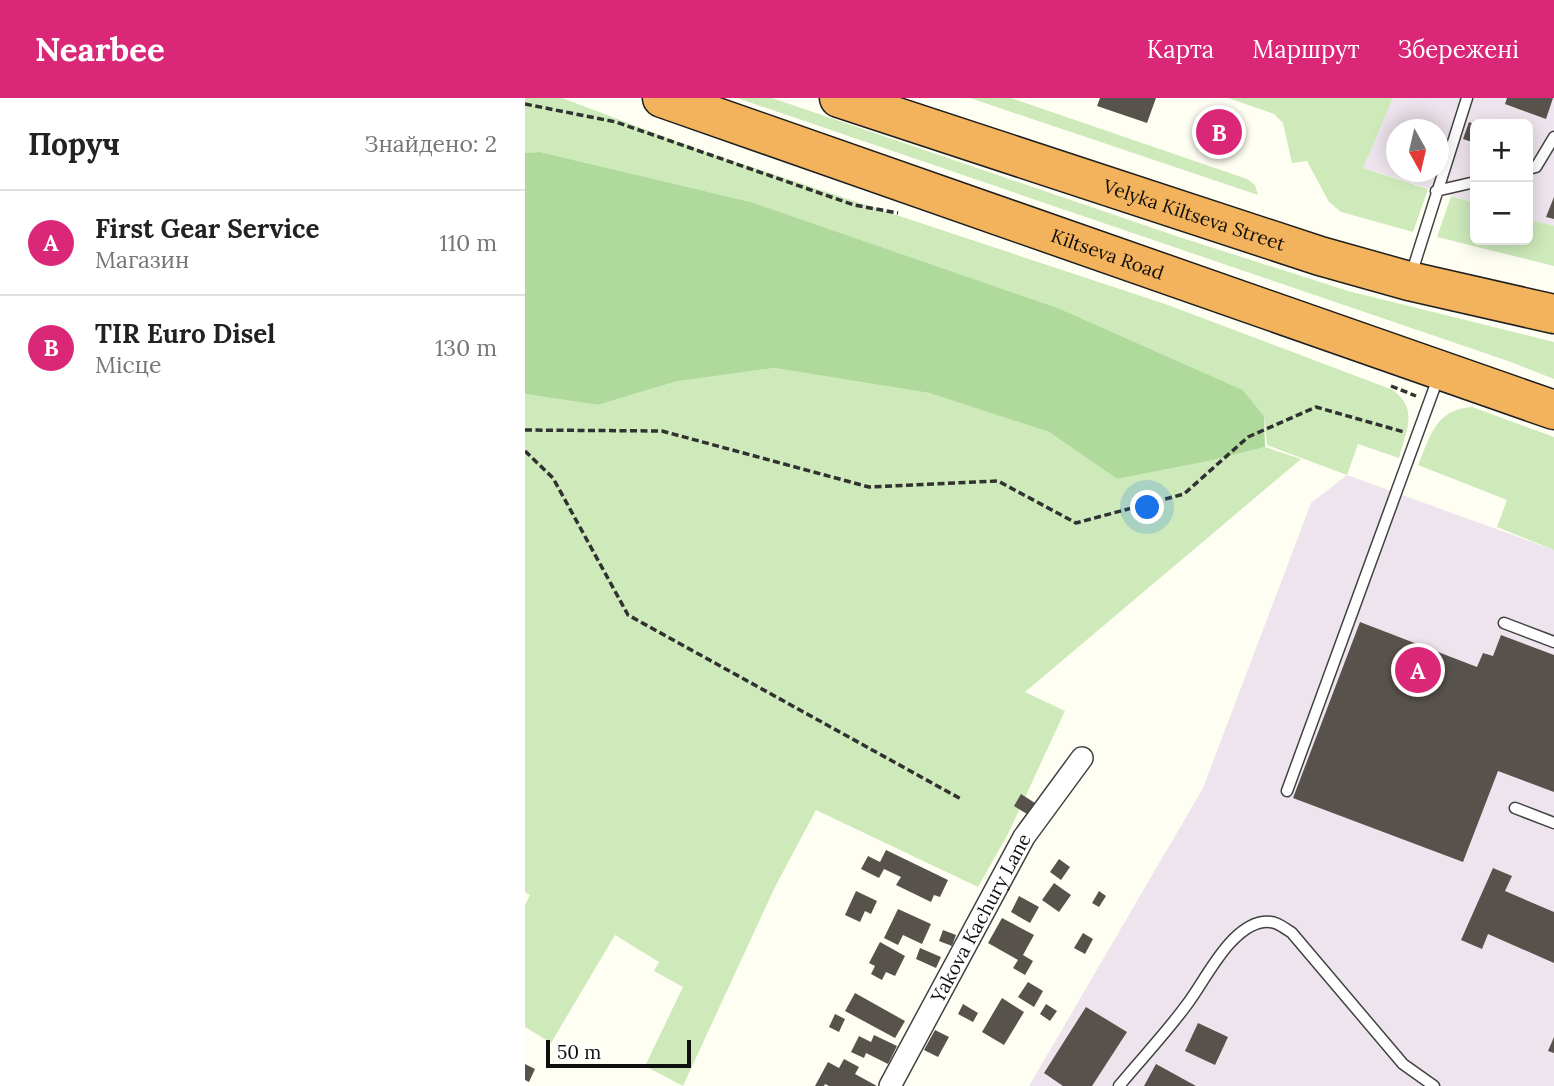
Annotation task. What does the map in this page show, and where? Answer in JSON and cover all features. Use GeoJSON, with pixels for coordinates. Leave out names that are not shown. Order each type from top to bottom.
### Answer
{"type":"FeatureCollection","features":[{"type":"Feature","properties":{"kind":"highway","name":"Kiltseva Road"},"geometry":{"type":"LineString","coordinates":[[662,98],[1435,385],[1554,410]]}},
{"type":"Feature","properties":{"kind":"highway","name":"Velyka Kiltseva Street"},"geometry":{"type":"LineString","coordinates":[[839,98],[1320,256],[1409,281],[1554,314]]}},
{"type":"Feature","properties":{"kind":"street","name":"Yakova Kachury Lane"},"geometry":{"type":"LineString","coordinates":[[890,1086],[1024,837],[1082,758]]}},
{"type":"Feature","properties":{"kind":"lane"},"geometry":{"type":"LineString","coordinates":[[1409,281],[1467,98]]}},
{"type":"Feature","properties":{"kind":"lane"},"geometry":{"type":"LineString","coordinates":[[1533,168],[1554,137]]}},
{"type":"Feature","properties":{"kind":"lane"},"geometry":{"type":"LineString","coordinates":[[1436,191],[1470,183]]}},
{"type":"Feature","properties":{"kind":"lane"},"geometry":{"type":"LineString","coordinates":[[1287,791],[1435,385]]}},
{"type":"Feature","properties":{"kind":"lane"},"geometry":{"type":"LineString","coordinates":[[1504,622],[1554,642]]}},
{"type":"Feature","properties":{"kind":"lane"},"geometry":{"type":"LineString","coordinates":[[1515,808],[1554,823]]}},
{"type":"Feature","properties":{"kind":"lane"},"geometry":{"type":"LineString","coordinates":[[1119,1086],[1187,1004],[1223,951],[1241,932],[1262,922],[1277,923],[1292,933],[1403,1064],[1429,1085]]}},
{"type":"Feature","properties":{"kind":"path"},"geometry":{"type":"LineString","coordinates":[[525,104],[616,122],[854,205],[907,215]]}},
{"type":"Feature","properties":{"kind":"path"},"geometry":{"type":"LineString","coordinates":[[1384,383],[1435,385]]}},
{"type":"Feature","properties":{"kind":"path"},"geometry":{"type":"LineString","coordinates":[[525,430],[662,431],[869,487],[998,481],[1076,523],[1184,494],[1248,437],[1316,407],[1417,436]]}},
{"type":"Feature","properties":{"kind":"path"},"geometry":{"type":"LineString","coordinates":[[525,451],[553,478],[628,615],[961,799]]}},
{"type":"Feature","properties":{"kind":"shaded area"},"geometry":{"type":"Polygon","coordinates":[[[1393,98],[1554,98],[1554,226],[1533,220],[1533,119],[1470,119],[1470,201],[1408,182],[1449,182],[1449,119],[1386,119],[1386,175],[1363,168],[1393,98]]]}},
{"type":"Feature","properties":{"kind":"shaded area"},"geometry":{"type":"Polygon","coordinates":[[[1347,475],[1554,550],[1554,1086],[1029,1086],[1203,788],[1311,503],[1347,475]]]}},
{"type":"Feature","properties":{"kind":"green space"},"geometry":{"type":"Polygon","coordinates":[[[525,98],[562,98],[700,150],[1168,305],[1393,390],[1406,405],[1408,413],[1407,429],[1399,458],[1358,444],[1347,475],[1267,445],[1264,416],[1243,390],[1058,308],[751,202],[540,152],[525,153],[525,98]]]}},
{"type":"Feature","properties":{"kind":"green space"},"geometry":{"type":"Polygon","coordinates":[[[737,98],[772,98],[1176,236],[1348,291],[1554,342],[1554,379],[1508,361],[737,98]]]}},
{"type":"Feature","properties":{"kind":"green space"},"geometry":{"type":"Polygon","coordinates":[[[970,98],[1011,98],[1247,179],[1255,185],[1258,195],[970,98]]]}},
{"type":"Feature","properties":{"kind":"green space"},"geometry":{"type":"Polygon","coordinates":[[[1228,98],[1393,98],[1363,168],[1386,175],[1386,182],[1406,182],[1428,189],[1413,232],[1341,212],[1329,202],[1307,161],[1292,163],[1283,123],[1274,114],[1228,98]]]}},
{"type":"Feature","properties":{"kind":"green space"},"geometry":{"type":"Polygon","coordinates":[[[540,152],[751,202],[1058,308],[1243,390],[1264,416],[1265,447],[1117,479],[1049,432],[929,393],[774,368],[678,381],[598,405],[525,394],[525,153],[540,152]]]}},
{"type":"Feature","properties":{"kind":"green space"},"geometry":{"type":"Polygon","coordinates":[[[1451,196],[1470,202],[1470,245],[1533,245],[1533,220],[1554,226],[1554,266],[1437,237],[1451,196]]]}},
{"type":"Feature","properties":{"kind":"green space"},"geometry":{"type":"Polygon","coordinates":[[[774,368],[929,393],[1049,432],[1117,479],[1265,447],[1301,459],[1025,692],[1065,711],[1008,834],[978,887],[816,810],[775,887],[683,1086],[645,1066],[683,987],[654,971],[659,962],[615,935],[551,1043],[525,1027],[525,905],[530,895],[525,892],[525,394],[598,405],[685,379],[774,368]]]}},
{"type":"Feature","properties":{"kind":"green space"},"geometry":{"type":"Polygon","coordinates":[[[1472,407],[1554,437],[1554,550],[1497,527],[1507,500],[1418,465],[1431,434],[1442,419],[1460,409],[1472,407]]]}},
{"type":"Feature","properties":{"kind":"building"},"geometry":{"type":"Polygon","coordinates":[[[1100,98],[1156,98],[1147,123],[1097,106],[1100,98]]]}},
{"type":"Feature","properties":{"kind":"building"},"geometry":{"type":"Polygon","coordinates":[[[1507,98],[1553,98],[1546,119],[1505,104],[1507,98]]]}},
{"type":"Feature","properties":{"kind":"building"},"geometry":{"type":"Polygon","coordinates":[[[1469,122],[1470,141],[1463,139],[1469,122]]]}},
{"type":"Feature","properties":{"kind":"building"},"geometry":{"type":"Polygon","coordinates":[[[1215,128],[1225,131],[1223,136],[1214,132],[1215,128]]]}},
{"type":"Feature","properties":{"kind":"building"},"geometry":{"type":"Polygon","coordinates":[[[1554,197],[1554,219],[1546,217],[1554,197]]]}},
{"type":"Feature","properties":{"kind":"building"},"geometry":{"type":"Polygon","coordinates":[[[1360,622],[1477,667],[1483,653],[1493,656],[1501,635],[1554,655],[1554,792],[1498,771],[1463,862],[1293,798],[1360,622]]]}},
{"type":"Feature","properties":{"kind":"building"},"geometry":{"type":"Polygon","coordinates":[[[1021,794],[1035,803],[1027,814],[1014,806],[1021,794]]]}},
{"type":"Feature","properties":{"kind":"building"},"geometry":{"type":"Polygon","coordinates":[[[886,850],[948,880],[940,897],[934,895],[931,902],[896,885],[901,877],[884,869],[879,878],[861,869],[868,856],[880,862],[886,850]]]}},
{"type":"Feature","properties":{"kind":"building"},"geometry":{"type":"Polygon","coordinates":[[[1059,859],[1070,867],[1061,880],[1050,872],[1059,859]]]}},
{"type":"Feature","properties":{"kind":"building"},"geometry":{"type":"Polygon","coordinates":[[[1493,868],[1512,876],[1505,891],[1554,912],[1554,963],[1488,934],[1482,949],[1461,940],[1493,868]]]}},
{"type":"Feature","properties":{"kind":"building"},"geometry":{"type":"Polygon","coordinates":[[[1054,883],[1071,895],[1059,912],[1042,900],[1054,883]]]}},
{"type":"Feature","properties":{"kind":"building"},"geometry":{"type":"Polygon","coordinates":[[[856,891],[877,901],[871,914],[865,911],[860,922],[845,915],[856,891]]]}},
{"type":"Feature","properties":{"kind":"building"},"geometry":{"type":"Polygon","coordinates":[[[1099,891],[1106,896],[1099,907],[1092,903],[1099,891]]]}},
{"type":"Feature","properties":{"kind":"building"},"geometry":{"type":"Polygon","coordinates":[[[1019,896],[1039,907],[1030,923],[1011,912],[1019,896]]]}},
{"type":"Feature","properties":{"kind":"building"},"geometry":{"type":"Polygon","coordinates":[[[898,909],[931,924],[922,944],[903,935],[898,945],[884,938],[898,909]]]}},
{"type":"Feature","properties":{"kind":"building"},"geometry":{"type":"Polygon","coordinates":[[[1002,918],[1034,935],[1023,955],[1033,961],[1025,975],[1013,968],[1018,960],[988,943],[1002,918]]]}},
{"type":"Feature","properties":{"kind":"building"},"geometry":{"type":"Polygon","coordinates":[[[943,930],[956,935],[952,946],[939,941],[943,930]]]}},
{"type":"Feature","properties":{"kind":"building"},"geometry":{"type":"Polygon","coordinates":[[[1083,933],[1093,939],[1085,954],[1074,948],[1083,933]]]}},
{"type":"Feature","properties":{"kind":"building"},"geometry":{"type":"Polygon","coordinates":[[[880,942],[905,956],[895,976],[886,972],[882,980],[871,974],[875,966],[869,963],[880,942]]]}},
{"type":"Feature","properties":{"kind":"building"},"geometry":{"type":"Polygon","coordinates":[[[920,948],[941,957],[936,968],[916,959],[920,948]]]}},
{"type":"Feature","properties":{"kind":"building"},"geometry":{"type":"Polygon","coordinates":[[[1028,982],[1043,991],[1034,1007],[1018,997],[1028,982]]]}},
{"type":"Feature","properties":{"kind":"building"},"geometry":{"type":"Polygon","coordinates":[[[855,993],[905,1021],[895,1038],[845,1011],[855,993]]]}},
{"type":"Feature","properties":{"kind":"building"},"geometry":{"type":"Polygon","coordinates":[[[1002,998],[1024,1012],[1004,1045],[982,1032],[1002,998]]]}},
{"type":"Feature","properties":{"kind":"building"},"geometry":{"type":"Polygon","coordinates":[[[963,1004],[978,1013],[973,1022],[958,1014],[963,1004]]]}},
{"type":"Feature","properties":{"kind":"building"},"geometry":{"type":"Polygon","coordinates":[[[1046,1004],[1057,1011],[1050,1021],[1040,1014],[1046,1004]]]}},
{"type":"Feature","properties":{"kind":"building"},"geometry":{"type":"Polygon","coordinates":[[[1086,1007],[1127,1032],[1092,1086],[1063,1086],[1044,1073],[1086,1007]]]}},
{"type":"Feature","properties":{"kind":"building"},"geometry":{"type":"Polygon","coordinates":[[[835,1014],[845,1019],[839,1032],[829,1027],[835,1014]]]}},
{"type":"Feature","properties":{"kind":"building"},"geometry":{"type":"Polygon","coordinates":[[[1198,1023],[1228,1037],[1215,1065],[1185,1051],[1198,1023]]]}},
{"type":"Feature","properties":{"kind":"building"},"geometry":{"type":"Polygon","coordinates":[[[935,1030],[949,1037],[938,1057],[924,1050],[935,1030]]]}},
{"type":"Feature","properties":{"kind":"building"},"geometry":{"type":"Polygon","coordinates":[[[874,1035],[897,1046],[888,1064],[866,1053],[864,1058],[851,1052],[859,1036],[871,1042],[874,1035]]]}},
{"type":"Feature","properties":{"kind":"building"},"geometry":{"type":"Polygon","coordinates":[[[1554,1037],[1554,1053],[1548,1051],[1554,1037]]]}},
{"type":"Feature","properties":{"kind":"building"},"geometry":{"type":"Polygon","coordinates":[[[844,1059],[859,1067],[855,1074],[877,1086],[815,1086],[828,1062],[839,1068],[844,1059]]]}},
{"type":"Feature","properties":{"kind":"building"},"geometry":{"type":"Polygon","coordinates":[[[525,1064],[535,1069],[529,1082],[525,1080],[525,1064]]]}},
{"type":"Feature","properties":{"kind":"building"},"geometry":{"type":"Polygon","coordinates":[[[1156,1064],[1196,1086],[1144,1086],[1156,1064]]]}},
{"type":"Feature","properties":{"kind":"place","name":"TIR Euro Disel"},"geometry":{"type":"Point","coordinates":[1219,132]}},
{"type":"Feature","properties":{"kind":"place","name":"First Gear Service"},"geometry":{"type":"Point","coordinates":[1418,670]}}]}
